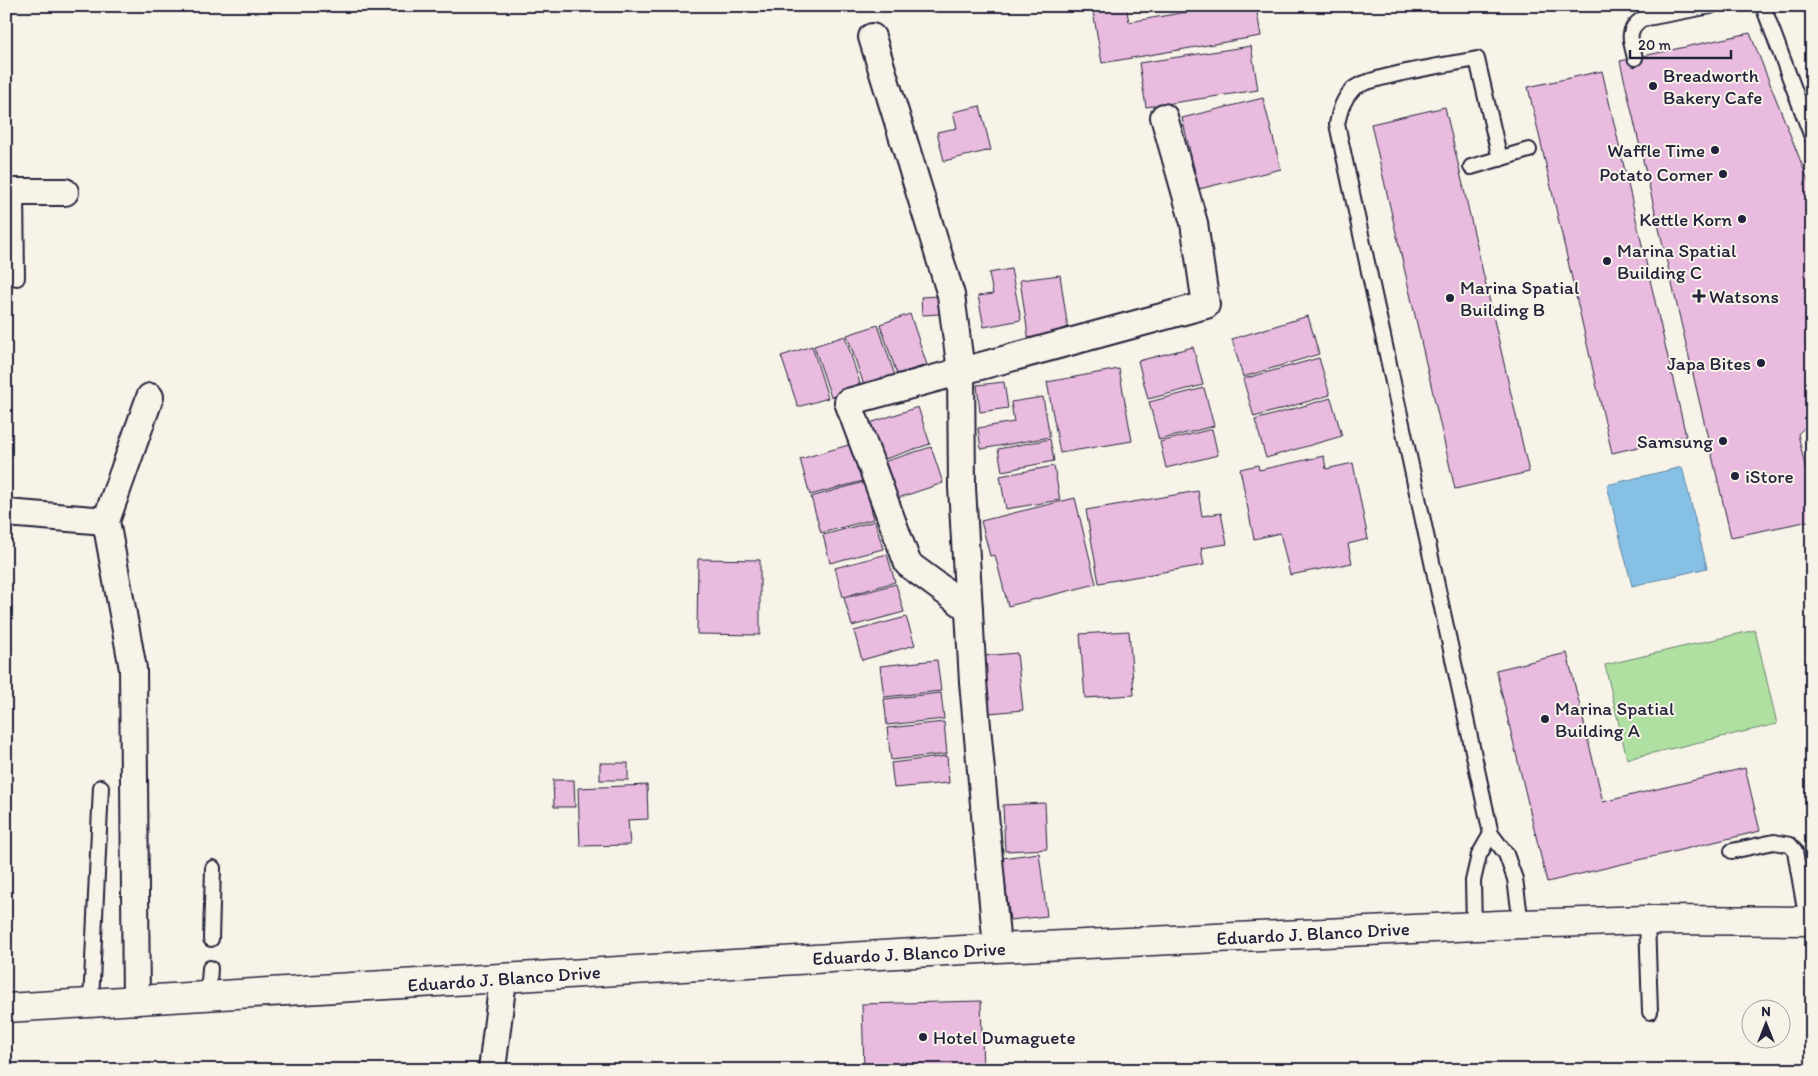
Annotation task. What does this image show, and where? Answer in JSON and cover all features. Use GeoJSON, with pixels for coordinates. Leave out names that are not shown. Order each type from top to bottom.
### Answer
{"type":"FeatureCollection","features":[{"type":"Feature","properties":{"kind":"main road","name":"Eduardo J. Blanco Drive"},"geometry":{"type":"LineString","coordinates":[[6,1008],[997,948],[1521,924],[1647,920],[1809,921]]}},
{"type":"Feature","properties":{"kind":"street"},"geometry":{"type":"LineString","coordinates":[[872,37],[951,295],[960,371],[962,487],[973,682],[997,948]]}},
{"type":"Feature","properties":{"kind":"street"},"geometry":{"type":"LineString","coordinates":[[969,609],[908,564],[848,402],[1206,305],[1194,223],[1164,117]]}},
{"type":"Feature","properties":{"kind":"street"},"geometry":{"type":"LineString","coordinates":[[11,192],[64,192]]}},
{"type":"Feature","properties":{"kind":"street"},"geometry":{"type":"LineString","coordinates":[[136,1000],[133,669],[106,521],[150,397]]}},
{"type":"Feature","properties":{"kind":"street"},"geometry":{"type":"LineString","coordinates":[[6,513],[106,521]]}},
{"type":"Feature","properties":{"kind":"street"},"geometry":{"type":"LineString","coordinates":[[492,1070],[503,979]]}},
{"type":"Feature","properties":{"kind":"lane"},"geometry":{"type":"LineString","coordinates":[[1635,58],[1630,36],[1632,26],[1642,19],[1711,6]]}},
{"type":"Feature","properties":{"kind":"lane"},"geometry":{"type":"LineString","coordinates":[[1763,6],[1812,137]]}},
{"type":"Feature","properties":{"kind":"lane"},"geometry":{"type":"LineString","coordinates":[[1500,159],[1477,59],[1374,80],[1355,88],[1342,102],[1337,124],[1491,834],[1506,854],[1514,878],[1521,924]]}},
{"type":"Feature","properties":{"kind":"lane"},"geometry":{"type":"LineString","coordinates":[[1471,167],[1529,150]]}},
{"type":"Feature","properties":{"kind":"lane"},"geometry":{"type":"LineString","coordinates":[[11,192],[17,278]]}},
{"type":"Feature","properties":{"kind":"lane"},"geometry":{"type":"LineString","coordinates":[[91,1003],[100,787]]}},
{"type":"Feature","properties":{"kind":"lane"},"geometry":{"type":"LineString","coordinates":[[1474,926],[1473,881],[1479,855],[1491,834]]}},
{"type":"Feature","properties":{"kind":"lane"},"geometry":{"type":"LineString","coordinates":[[1732,851],[1774,842],[1790,844],[1794,851],[1809,921]]}},
{"type":"Feature","properties":{"kind":"lane"},"geometry":{"type":"LineString","coordinates":[[211,939],[213,868]]}},
{"type":"Feature","properties":{"kind":"lane"},"geometry":{"type":"LineString","coordinates":[[1647,920],[1650,1012]]}},
{"type":"Feature","properties":{"kind":"lane"},"geometry":{"type":"LineString","coordinates":[[208,996],[210,968]]}},
{"type":"Feature","properties":{"kind":"green space"},"geometry":{"type":"Polygon","coordinates":[[[1755,630],[1777,724],[1627,759],[1605,665],[1755,630]]]}},
{"type":"Feature","properties":{"kind":"water"},"geometry":{"type":"Polygon","coordinates":[[[1682,467],[1707,568],[1632,586],[1607,485],[1682,467]]]}},
{"type":"Feature","properties":{"kind":"building"},"geometry":{"type":"Polygon","coordinates":[[[1092,6],[1126,6],[1129,22],[1221,6],[1256,6],[1261,36],[1102,63],[1092,6]]]}},
{"type":"Feature","properties":{"kind":"building"},"geometry":{"type":"Polygon","coordinates":[[[1750,33],[1812,190],[1812,420],[1798,434],[1806,471],[1812,475],[1812,530],[1809,521],[1731,537],[1620,61],[1750,33]]]}},
{"type":"Feature","properties":{"kind":"building"},"geometry":{"type":"Polygon","coordinates":[[[1251,46],[1258,90],[1146,107],[1139,63],[1251,46]]]}},
{"type":"Feature","properties":{"kind":"building","name":"Marina Spatial Building C"},"geometry":{"type":"Polygon","coordinates":[[[1602,71],[1686,436],[1612,453],[1528,87],[1602,71]]]}},
{"type":"Feature","properties":{"kind":"building"},"geometry":{"type":"Polygon","coordinates":[[[1263,98],[1281,169],[1199,189],[1182,118],[1263,98]]]}},
{"type":"Feature","properties":{"kind":"building"},"geometry":{"type":"Polygon","coordinates":[[[980,106],[991,150],[944,161],[937,132],[957,128],[953,112],[980,106]]]}},
{"type":"Feature","properties":{"kind":"building","name":"Marina Spatial Building B"},"geometry":{"type":"Polygon","coordinates":[[[1445,107],[1529,472],[1455,489],[1371,124],[1445,107]]]}},
{"type":"Feature","properties":{"kind":"building"},"geometry":{"type":"Polygon","coordinates":[[[1011,269],[1021,320],[984,327],[978,296],[993,294],[989,273],[1011,269]]]}},
{"type":"Feature","properties":{"kind":"building"},"geometry":{"type":"Polygon","coordinates":[[[1060,275],[1069,336],[1029,342],[1020,280],[1060,275]]]}},
{"type":"Feature","properties":{"kind":"building"},"geometry":{"type":"Polygon","coordinates":[[[939,296],[940,314],[922,315],[921,297],[939,296]]]}},
{"type":"Feature","properties":{"kind":"building"},"geometry":{"type":"Polygon","coordinates":[[[910,314],[927,365],[897,374],[880,324],[910,314]]]}},
{"type":"Feature","properties":{"kind":"building"},"geometry":{"type":"Polygon","coordinates":[[[1308,316],[1319,354],[1243,377],[1232,339],[1308,316]]]}},
{"type":"Feature","properties":{"kind":"building"},"geometry":{"type":"Polygon","coordinates":[[[878,325],[895,376],[864,385],[847,335],[878,325]]]}},
{"type":"Feature","properties":{"kind":"building"},"geometry":{"type":"Polygon","coordinates":[[[845,336],[861,387],[831,397],[814,346],[845,336]]]}},
{"type":"Feature","properties":{"kind":"building"},"geometry":{"type":"Polygon","coordinates":[[[812,346],[828,398],[798,407],[781,356],[812,346]]]}},
{"type":"Feature","properties":{"kind":"building"},"geometry":{"type":"Polygon","coordinates":[[[1193,347],[1203,385],[1148,399],[1138,361],[1193,347]]]}},
{"type":"Feature","properties":{"kind":"building"},"geometry":{"type":"Polygon","coordinates":[[[1319,358],[1330,395],[1254,417],[1243,379],[1319,358]]]}},
{"type":"Feature","properties":{"kind":"building"},"geometry":{"type":"Polygon","coordinates":[[[1119,369],[1132,441],[1060,453],[1047,382],[1119,369]]]}},
{"type":"Feature","properties":{"kind":"building"},"geometry":{"type":"Polygon","coordinates":[[[1004,382],[1008,408],[980,412],[977,385],[1004,382]]]}},
{"type":"Feature","properties":{"kind":"building"},"geometry":{"type":"Polygon","coordinates":[[[1204,388],[1214,426],[1159,440],[1149,402],[1204,388]]]}},
{"type":"Feature","properties":{"kind":"building"},"geometry":{"type":"Polygon","coordinates":[[[1043,397],[1050,437],[981,449],[978,428],[1014,422],[1011,402],[1043,397]]]}},
{"type":"Feature","properties":{"kind":"building"},"geometry":{"type":"Polygon","coordinates":[[[1331,398],[1342,436],[1266,458],[1255,420],[1331,398]]]}},
{"type":"Feature","properties":{"kind":"building"},"geometry":{"type":"Polygon","coordinates":[[[918,407],[930,444],[879,461],[867,424],[918,407]]]}},
{"type":"Feature","properties":{"kind":"building"},"geometry":{"type":"Polygon","coordinates":[[[1212,429],[1218,455],[1166,468],[1160,442],[1212,429]]]}},
{"type":"Feature","properties":{"kind":"building"},"geometry":{"type":"Polygon","coordinates":[[[1050,439],[1054,461],[1002,471],[998,449],[1050,439]]]}},
{"type":"Feature","properties":{"kind":"building"},"geometry":{"type":"Polygon","coordinates":[[[852,444],[863,481],[810,495],[800,459],[852,444]]]}},
{"type":"Feature","properties":{"kind":"building"},"geometry":{"type":"Polygon","coordinates":[[[931,447],[943,483],[892,500],[880,463],[931,447]]]}},
{"type":"Feature","properties":{"kind":"building"},"geometry":{"type":"Polygon","coordinates":[[[1324,456],[1326,469],[1353,463],[1368,539],[1348,544],[1352,563],[1290,575],[1280,533],[1254,539],[1240,469],[1258,465],[1259,470],[1324,456]]]}},
{"type":"Feature","properties":{"kind":"building"},"geometry":{"type":"Polygon","coordinates":[[[1054,466],[1060,500],[1006,509],[1000,476],[1054,466]]]}},
{"type":"Feature","properties":{"kind":"building"},"geometry":{"type":"Polygon","coordinates":[[[864,482],[874,519],[821,533],[811,497],[864,482]]]}},
{"type":"Feature","properties":{"kind":"building"},"geometry":{"type":"Polygon","coordinates":[[[1198,491],[1202,516],[1221,513],[1227,544],[1201,548],[1204,565],[1099,583],[1086,510],[1198,491]]]}},
{"type":"Feature","properties":{"kind":"building"},"geometry":{"type":"Polygon","coordinates":[[[1075,498],[1096,584],[1008,606],[995,555],[990,556],[981,521],[1075,498]]]}},
{"type":"Feature","properties":{"kind":"building"},"geometry":{"type":"Polygon","coordinates":[[[875,521],[883,549],[830,563],[823,535],[875,521]]]}},
{"type":"Feature","properties":{"kind":"building"},"geometry":{"type":"Polygon","coordinates":[[[887,554],[895,582],[843,597],[835,568],[887,554]]]}},
{"type":"Feature","properties":{"kind":"building"},"geometry":{"type":"Polygon","coordinates":[[[698,559],[760,560],[760,635],[697,634],[698,559]]]}},
{"type":"Feature","properties":{"kind":"building"},"geometry":{"type":"Polygon","coordinates":[[[896,584],[904,612],[852,626],[844,598],[896,584]]]}},
{"type":"Feature","properties":{"kind":"building"},"geometry":{"type":"Polygon","coordinates":[[[906,617],[915,645],[862,660],[854,631],[906,617]]]}},
{"type":"Feature","properties":{"kind":"building"},"geometry":{"type":"Polygon","coordinates":[[[1129,631],[1134,695],[1085,698],[1080,634],[1129,631]]]}},
{"type":"Feature","properties":{"kind":"building"},"geometry":{"type":"Polygon","coordinates":[[[1017,653],[1023,710],[989,713],[983,656],[1017,653]]]}},
{"type":"Feature","properties":{"kind":"building","name":"Marina Spatial Building A"},"geometry":{"type":"Polygon","coordinates":[[[1567,653],[1603,802],[1745,768],[1760,831],[1547,882],[1496,670],[1567,653]]]}},
{"type":"Feature","properties":{"kind":"building"},"geometry":{"type":"Polygon","coordinates":[[[937,660],[941,691],[884,697],[880,666],[937,660]]]}},
{"type":"Feature","properties":{"kind":"building"},"geometry":{"type":"Polygon","coordinates":[[[941,693],[944,719],[887,725],[884,699],[941,693]]]}},
{"type":"Feature","properties":{"kind":"building"},"geometry":{"type":"Polygon","coordinates":[[[944,722],[947,754],[891,760],[887,728],[944,722]]]}},
{"type":"Feature","properties":{"kind":"building"},"geometry":{"type":"Polygon","coordinates":[[[947,756],[949,783],[894,788],[891,763],[947,756]]]}},
{"type":"Feature","properties":{"kind":"building"},"geometry":{"type":"Polygon","coordinates":[[[600,763],[628,763],[628,780],[600,780],[600,763]]]}},
{"type":"Feature","properties":{"kind":"building"},"geometry":{"type":"Polygon","coordinates":[[[553,780],[574,780],[575,807],[554,807],[553,780]]]}},
{"type":"Feature","properties":{"kind":"building"},"geometry":{"type":"Polygon","coordinates":[[[647,785],[648,819],[628,820],[630,845],[580,846],[578,788],[647,785]]]}},
{"type":"Feature","properties":{"kind":"building"},"geometry":{"type":"Polygon","coordinates":[[[1045,803],[1047,849],[1005,851],[1003,805],[1045,803]]]}},
{"type":"Feature","properties":{"kind":"building"},"geometry":{"type":"Polygon","coordinates":[[[1039,853],[1047,916],[1010,920],[1002,858],[1039,853]]]}},
{"type":"Feature","properties":{"kind":"building","name":"Hotel Dumaguete"},"geometry":{"type":"Polygon","coordinates":[[[981,1001],[983,1070],[864,1070],[862,1004],[981,1001]]]}},
{"type":"Feature","properties":{"kind":"place","name":"Breadworth Bakery Cafe"},"geometry":{"type":"Point","coordinates":[1653,86]}},
{"type":"Feature","properties":{"kind":"place","name":"Waffle Time"},"geometry":{"type":"Point","coordinates":[1715,150]}},
{"type":"Feature","properties":{"kind":"place","name":"Potato Corner"},"geometry":{"type":"Point","coordinates":[1723,174]}},
{"type":"Feature","properties":{"kind":"place","name":"Kettle Korn"},"geometry":{"type":"Point","coordinates":[1742,219]}},
{"type":"Feature","properties":{"kind":"place","name":"Marina Spatial Building C"},"geometry":{"type":"Point","coordinates":[1607,261]}},
{"type":"Feature","properties":{"kind":"place","name":"Watsons"},"geometry":{"type":"Point","coordinates":[1699,296]}},
{"type":"Feature","properties":{"kind":"place","name":"Marina Spatial Building B"},"geometry":{"type":"Point","coordinates":[1450,298]}},
{"type":"Feature","properties":{"kind":"place","name":"Japa Bites"},"geometry":{"type":"Point","coordinates":[1761,363]}},
{"type":"Feature","properties":{"kind":"place","name":"Samsung"},"geometry":{"type":"Point","coordinates":[1723,441]}},
{"type":"Feature","properties":{"kind":"place","name":"iStore"},"geometry":{"type":"Point","coordinates":[1735,476]}},
{"type":"Feature","properties":{"kind":"place","name":"Marina Spatial Building A"},"geometry":{"type":"Point","coordinates":[1545,719]}},
{"type":"Feature","properties":{"kind":"place","name":"Hotel Dumaguete"},"geometry":{"type":"Point","coordinates":[923,1037]}}]}
